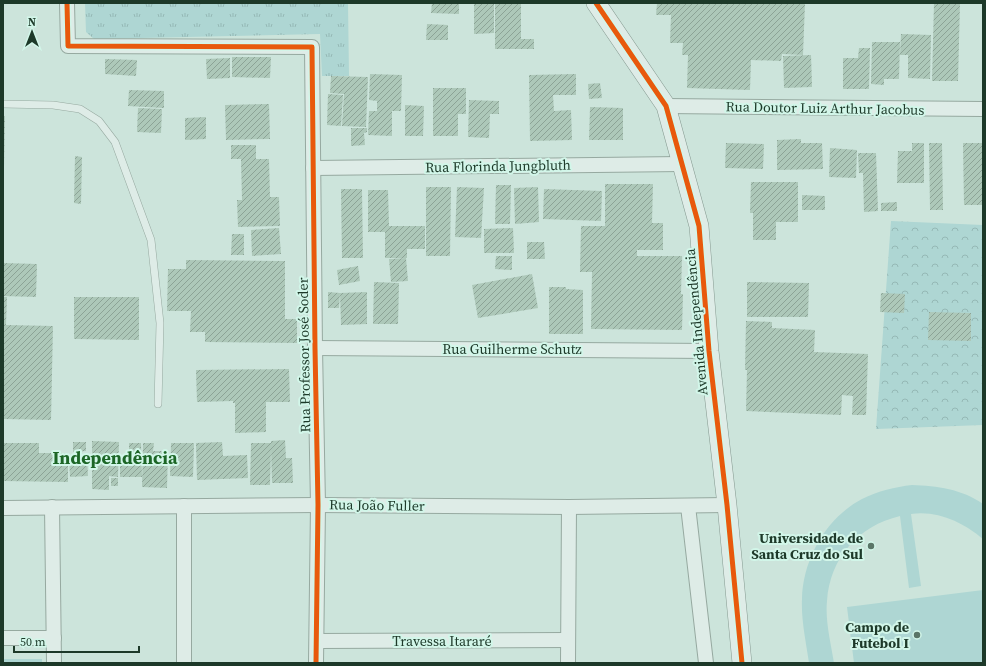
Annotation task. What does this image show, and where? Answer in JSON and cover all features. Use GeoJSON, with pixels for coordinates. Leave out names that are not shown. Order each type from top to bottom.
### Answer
{"type":"FeatureCollection","features":[{"type":"Feature","properties":{"kind":"main road","name":"Avenida Independência"},"geometry":{"type":"LineString","coordinates":[[596,3],[666,106],[700,226],[709,351],[727,505],[742,663]]}},
{"type":"Feature","properties":{"kind":"street","name":"Rua Professor José Soder"},"geometry":{"type":"LineString","coordinates":[[67,3],[68,46],[312,46],[318,505],[316,663]]}},
{"type":"Feature","properties":{"kind":"street","name":"Rua Doutor Luiz Arthur Jacobus"},"geometry":{"type":"LineString","coordinates":[[666,106],[983,109]]}},
{"type":"Feature","properties":{"kind":"street","name":"Rua Florinda Jungbluth"},"geometry":{"type":"LineString","coordinates":[[313,168],[682,164]]}},
{"type":"Feature","properties":{"kind":"street","name":"Rua Guilherme Schutz"},"geometry":{"type":"LineString","coordinates":[[315,348],[709,351]]}},
{"type":"Feature","properties":{"kind":"street","name":"Rua João Fuller"},"geometry":{"type":"LineString","coordinates":[[3,508],[318,505],[569,507],[727,505]]}},
{"type":"Feature","properties":{"kind":"street"},"geometry":{"type":"LineString","coordinates":[[184,506],[184,663]]}},
{"type":"Feature","properties":{"kind":"street"},"geometry":{"type":"LineString","coordinates":[[688,506],[706,663]]}},
{"type":"Feature","properties":{"kind":"street"},"geometry":{"type":"LineString","coordinates":[[52,507],[54,663]]}},
{"type":"Feature","properties":{"kind":"street"},"geometry":{"type":"LineString","coordinates":[[568,663],[569,507]]}},
{"type":"Feature","properties":{"kind":"street"},"geometry":{"type":"LineString","coordinates":[[3,638],[54,638]]}},
{"type":"Feature","properties":{"kind":"street","name":"Travessa Itararé"},"geometry":{"type":"LineString","coordinates":[[316,641],[568,640]]}},
{"type":"Feature","properties":{"kind":"lane"},"geometry":{"type":"LineString","coordinates":[[3,104],[53,105],[80,109],[99,121],[115,142],[151,240],[160,323],[158,404]]}},
{"type":"Feature","properties":{"kind":"green space"},"geometry":{"type":"Polygon","coordinates":[[[85,3],[348,3],[349,76],[322,76],[320,34],[94,39],[86,32],[85,3]]]}},
{"type":"Feature","properties":{"kind":"green space"},"geometry":{"type":"Polygon","coordinates":[[[891,221],[983,225],[983,425],[876,429],[891,221]]]}},
{"type":"Feature","properties":{"kind":"green space"},"geometry":{"type":"Polygon","coordinates":[[[912,485],[949,489],[967,495],[983,504],[983,539],[968,528],[950,519],[931,514],[911,514],[921,586],[909,588],[900,516],[871,527],[849,546],[840,558],[829,585],[827,616],[834,663],[809,663],[803,623],[803,584],[812,555],[819,541],[827,528],[838,517],[849,507],[862,499],[887,490],[912,485]]]}},
{"type":"Feature","properties":{"kind":"green space","name":"Campo de Futebol I"},"geometry":{"type":"Polygon","coordinates":[[[983,590],[983,663],[854,663],[847,607],[983,590]]]}},
{"type":"Feature","properties":{"kind":"green space"},"geometry":{"type":"Polygon","coordinates":[[[3,659],[42,659],[42,663],[3,663],[3,659]]]}},
{"type":"Feature","properties":{"kind":"building"},"geometry":{"type":"Polygon","coordinates":[[[432,3],[459,3],[459,14],[431,13],[432,3]]]}},
{"type":"Feature","properties":{"kind":"building"},"geometry":{"type":"Polygon","coordinates":[[[474,3],[494,3],[494,33],[474,34],[474,3]]]}},
{"type":"Feature","properties":{"kind":"building"},"geometry":{"type":"Polygon","coordinates":[[[495,3],[521,3],[521,39],[534,39],[534,49],[495,49],[495,3]]]}},
{"type":"Feature","properties":{"kind":"building"},"geometry":{"type":"Polygon","coordinates":[[[657,3],[805,3],[803,55],[782,54],[781,61],[751,60],[750,90],[687,88],[688,55],[682,55],[683,43],[670,43],[671,15],[656,15],[657,3]]]}},
{"type":"Feature","properties":{"kind":"building"},"geometry":{"type":"Polygon","coordinates":[[[934,3],[960,3],[958,81],[932,81],[934,3]]]}},
{"type":"Feature","properties":{"kind":"building"},"geometry":{"type":"Polygon","coordinates":[[[427,24],[448,25],[448,40],[426,40],[427,24]]]}},
{"type":"Feature","properties":{"kind":"building"},"geometry":{"type":"Polygon","coordinates":[[[901,34],[931,35],[930,79],[908,78],[908,55],[900,55],[901,34]]]}},
{"type":"Feature","properties":{"kind":"building"},"geometry":{"type":"Polygon","coordinates":[[[872,42],[900,42],[899,79],[884,79],[884,85],[871,84],[872,42]]]}},
{"type":"Feature","properties":{"kind":"building"},"geometry":{"type":"Polygon","coordinates":[[[859,48],[870,48],[869,89],[843,89],[843,58],[858,58],[859,48]]]}},
{"type":"Feature","properties":{"kind":"building"},"geometry":{"type":"Polygon","coordinates":[[[811,55],[812,87],[784,88],[783,56],[811,55]]]}},
{"type":"Feature","properties":{"kind":"building"},"geometry":{"type":"Polygon","coordinates":[[[232,57],[271,57],[270,78],[232,77],[232,57]]]}},
{"type":"Feature","properties":{"kind":"building"},"geometry":{"type":"Polygon","coordinates":[[[230,58],[230,78],[207,79],[206,59],[230,58]]]}},
{"type":"Feature","properties":{"kind":"building"},"geometry":{"type":"Polygon","coordinates":[[[105,59],[137,60],[136,76],[105,74],[105,59]]]}},
{"type":"Feature","properties":{"kind":"building"},"geometry":{"type":"Polygon","coordinates":[[[370,74],[402,75],[401,111],[392,111],[392,136],[368,135],[369,111],[377,111],[377,101],[369,100],[370,74]]]}},
{"type":"Feature","properties":{"kind":"building"},"geometry":{"type":"Polygon","coordinates":[[[576,74],[576,95],[553,95],[554,111],[571,110],[572,140],[530,141],[529,75],[576,74]]]}},
{"type":"Feature","properties":{"kind":"building"},"geometry":{"type":"Polygon","coordinates":[[[331,76],[368,77],[366,127],[342,126],[344,94],[330,93],[331,76]]]}},
{"type":"Feature","properties":{"kind":"building"},"geometry":{"type":"Polygon","coordinates":[[[600,83],[602,98],[589,99],[588,84],[600,83]]]}},
{"type":"Feature","properties":{"kind":"building"},"geometry":{"type":"Polygon","coordinates":[[[433,88],[466,88],[466,114],[458,114],[458,136],[433,136],[433,88]]]}},
{"type":"Feature","properties":{"kind":"building"},"geometry":{"type":"Polygon","coordinates":[[[129,90],[164,91],[164,108],[128,106],[129,90]]]}},
{"type":"Feature","properties":{"kind":"building"},"geometry":{"type":"Polygon","coordinates":[[[328,94],[343,95],[341,126],[327,125],[328,94]]]}},
{"type":"Feature","properties":{"kind":"building"},"geometry":{"type":"Polygon","coordinates":[[[469,100],[499,101],[499,114],[490,114],[489,138],[468,137],[469,100]]]}},
{"type":"Feature","properties":{"kind":"building"},"geometry":{"type":"Polygon","coordinates":[[[269,104],[270,139],[226,140],[225,105],[269,104]]]}},
{"type":"Feature","properties":{"kind":"building"},"geometry":{"type":"Polygon","coordinates":[[[405,105],[424,106],[423,136],[405,136],[405,105]]]}},
{"type":"Feature","properties":{"kind":"building"},"geometry":{"type":"Polygon","coordinates":[[[590,107],[623,108],[623,140],[589,140],[590,107]]]}},
{"type":"Feature","properties":{"kind":"building"},"geometry":{"type":"Polygon","coordinates":[[[138,108],[162,109],[161,133],[137,132],[138,108]]]}},
{"type":"Feature","properties":{"kind":"building"},"geometry":{"type":"Polygon","coordinates":[[[3,116],[5,116],[4,167],[3,167],[3,116]]]}},
{"type":"Feature","properties":{"kind":"building"},"geometry":{"type":"Polygon","coordinates":[[[206,117],[206,139],[185,140],[185,118],[206,117]]]}},
{"type":"Feature","properties":{"kind":"building"},"geometry":{"type":"Polygon","coordinates":[[[351,128],[367,128],[367,132],[364,133],[365,145],[351,146],[351,128]]]}},
{"type":"Feature","properties":{"kind":"building"},"geometry":{"type":"Polygon","coordinates":[[[801,139],[801,143],[822,143],[823,169],[777,170],[777,140],[801,139]]]}},
{"type":"Feature","properties":{"kind":"building"},"geometry":{"type":"Polygon","coordinates":[[[726,143],[764,144],[763,169],[725,168],[726,143]]]}},
{"type":"Feature","properties":{"kind":"building"},"geometry":{"type":"Polygon","coordinates":[[[912,143],[924,143],[924,183],[897,183],[898,151],[912,151],[912,143]]]}},
{"type":"Feature","properties":{"kind":"building"},"geometry":{"type":"Polygon","coordinates":[[[929,143],[942,143],[943,210],[930,210],[929,143]]]}},
{"type":"Feature","properties":{"kind":"building"},"geometry":{"type":"Polygon","coordinates":[[[963,143],[983,143],[983,205],[964,205],[963,143]]]}},
{"type":"Feature","properties":{"kind":"building"},"geometry":{"type":"Polygon","coordinates":[[[231,145],[256,145],[256,159],[269,159],[270,197],[279,197],[280,226],[238,227],[237,200],[242,200],[241,159],[231,159],[231,145]]]}},
{"type":"Feature","properties":{"kind":"building"},"geometry":{"type":"Polygon","coordinates":[[[830,148],[857,150],[856,178],[829,177],[830,148]]]}},
{"type":"Feature","properties":{"kind":"building"},"geometry":{"type":"Polygon","coordinates":[[[858,153],[876,153],[878,211],[864,212],[863,173],[859,173],[858,153]]]}},
{"type":"Feature","properties":{"kind":"building"},"geometry":{"type":"Polygon","coordinates":[[[75,156],[82,157],[81,204],[74,203],[75,156]]]}},
{"type":"Feature","properties":{"kind":"building"},"geometry":{"type":"Polygon","coordinates":[[[751,182],[798,182],[798,222],[776,222],[776,240],[753,240],[753,213],[750,213],[751,182]]]}},
{"type":"Feature","properties":{"kind":"building"},"geometry":{"type":"Polygon","coordinates":[[[605,184],[653,184],[652,223],[663,223],[663,250],[637,250],[637,256],[682,256],[682,330],[591,329],[592,272],[580,272],[581,226],[605,226],[605,184]]]}},
{"type":"Feature","properties":{"kind":"building"},"geometry":{"type":"Polygon","coordinates":[[[496,185],[511,185],[510,224],[495,224],[496,185]]]}},
{"type":"Feature","properties":{"kind":"building"},"geometry":{"type":"Polygon","coordinates":[[[426,187],[451,187],[450,256],[426,256],[426,187]]]}},
{"type":"Feature","properties":{"kind":"building"},"geometry":{"type":"Polygon","coordinates":[[[457,187],[484,188],[481,238],[455,237],[457,187]]]}},
{"type":"Feature","properties":{"kind":"building"},"geometry":{"type":"Polygon","coordinates":[[[538,187],[539,222],[515,224],[514,188],[538,187]]]}},
{"type":"Feature","properties":{"kind":"building"},"geometry":{"type":"Polygon","coordinates":[[[341,189],[362,189],[363,258],[342,258],[341,189]]]}},
{"type":"Feature","properties":{"kind":"building"},"geometry":{"type":"Polygon","coordinates":[[[544,189],[602,191],[601,221],[543,219],[544,189]]]}},
{"type":"Feature","properties":{"kind":"building"},"geometry":{"type":"Polygon","coordinates":[[[368,190],[388,190],[389,226],[425,226],[425,249],[407,249],[407,258],[385,258],[385,232],[368,232],[368,190]]]}},
{"type":"Feature","properties":{"kind":"building"},"geometry":{"type":"Polygon","coordinates":[[[802,195],[825,196],[825,210],[802,210],[802,195]]]}},
{"type":"Feature","properties":{"kind":"building"},"geometry":{"type":"Polygon","coordinates":[[[897,202],[897,211],[881,211],[881,203],[897,202]]]}},
{"type":"Feature","properties":{"kind":"building"},"geometry":{"type":"Polygon","coordinates":[[[279,228],[281,254],[252,256],[251,230],[279,228]]]}},
{"type":"Feature","properties":{"kind":"building"},"geometry":{"type":"Polygon","coordinates":[[[513,228],[514,253],[484,253],[484,229],[513,228]]]}},
{"type":"Feature","properties":{"kind":"building"},"geometry":{"type":"Polygon","coordinates":[[[232,234],[244,234],[244,255],[231,255],[232,234]]]}},
{"type":"Feature","properties":{"kind":"building"},"geometry":{"type":"Polygon","coordinates":[[[527,242],[544,242],[545,259],[527,259],[527,242]]]}},
{"type":"Feature","properties":{"kind":"building"},"geometry":{"type":"Polygon","coordinates":[[[496,256],[512,256],[512,270],[495,269],[496,256]]]}},
{"type":"Feature","properties":{"kind":"building"},"geometry":{"type":"Polygon","coordinates":[[[406,258],[408,281],[391,282],[389,259],[406,258]]]}},
{"type":"Feature","properties":{"kind":"building"},"geometry":{"type":"Polygon","coordinates":[[[186,260],[285,261],[285,319],[297,319],[297,343],[205,342],[205,332],[190,332],[191,311],[167,311],[168,269],[186,269],[186,260]]]}},
{"type":"Feature","properties":{"kind":"building"},"geometry":{"type":"Polygon","coordinates":[[[3,263],[37,264],[36,297],[3,296],[3,263]]]}},
{"type":"Feature","properties":{"kind":"building"},"geometry":{"type":"Polygon","coordinates":[[[358,266],[360,281],[339,285],[337,270],[358,266]]]}},
{"type":"Feature","properties":{"kind":"building"},"geometry":{"type":"Polygon","coordinates":[[[532,274],[538,308],[478,318],[472,285],[532,274]]]}},
{"type":"Feature","properties":{"kind":"building"},"geometry":{"type":"Polygon","coordinates":[[[374,282],[399,283],[398,324],[373,324],[374,282]]]}},
{"type":"Feature","properties":{"kind":"building"},"geometry":{"type":"Polygon","coordinates":[[[747,282],[809,283],[808,317],[747,317],[747,282]]]}},
{"type":"Feature","properties":{"kind":"building"},"geometry":{"type":"Polygon","coordinates":[[[549,287],[566,287],[566,289],[583,290],[583,334],[549,334],[549,287]]]}},
{"type":"Feature","properties":{"kind":"building"},"geometry":{"type":"Polygon","coordinates":[[[328,292],[340,293],[339,308],[328,308],[328,292]]]}},
{"type":"Feature","properties":{"kind":"building"},"geometry":{"type":"Polygon","coordinates":[[[367,292],[367,324],[341,325],[340,293],[367,292]]]}},
{"type":"Feature","properties":{"kind":"building"},"geometry":{"type":"Polygon","coordinates":[[[881,293],[905,294],[904,313],[880,312],[881,293]]]}},
{"type":"Feature","properties":{"kind":"building"},"geometry":{"type":"Polygon","coordinates":[[[3,297],[7,297],[6,325],[53,326],[51,420],[3,419],[3,297]]]}},
{"type":"Feature","properties":{"kind":"building"},"geometry":{"type":"Polygon","coordinates":[[[74,297],[139,297],[139,340],[74,339],[74,297]]]}},
{"type":"Feature","properties":{"kind":"building"},"geometry":{"type":"Polygon","coordinates":[[[929,312],[971,313],[971,341],[928,340],[929,312]]]}},
{"type":"Feature","properties":{"kind":"building"},"geometry":{"type":"Polygon","coordinates":[[[746,321],[772,322],[772,328],[815,330],[814,352],[868,354],[866,415],[852,415],[853,396],[842,395],[841,415],[746,411],[746,321]]]}},
{"type":"Feature","properties":{"kind":"building"},"geometry":{"type":"Polygon","coordinates":[[[289,369],[290,402],[266,402],[266,432],[235,433],[235,403],[233,403],[233,401],[197,402],[196,370],[289,369]]]}},
{"type":"Feature","properties":{"kind":"building"},"geometry":{"type":"Polygon","coordinates":[[[285,440],[286,458],[292,458],[293,483],[272,483],[271,449],[270,485],[250,485],[251,443],[271,443],[271,441],[285,440]]]}},
{"type":"Feature","properties":{"kind":"building"},"geometry":{"type":"Polygon","coordinates":[[[92,441],[119,442],[118,477],[109,476],[109,490],[92,489],[92,441]]]}},
{"type":"Feature","properties":{"kind":"building"},"geometry":{"type":"Polygon","coordinates":[[[73,442],[86,442],[86,451],[73,452],[73,442]]]}},
{"type":"Feature","properties":{"kind":"building"},"geometry":{"type":"Polygon","coordinates":[[[222,442],[223,456],[247,455],[248,478],[197,480],[196,443],[222,442]]]}},
{"type":"Feature","properties":{"kind":"building"},"geometry":{"type":"Polygon","coordinates":[[[3,443],[39,443],[39,453],[68,453],[68,482],[3,481],[3,443]]]}},
{"type":"Feature","properties":{"kind":"building"},"geometry":{"type":"Polygon","coordinates":[[[129,443],[141,443],[142,477],[120,477],[120,458],[129,458],[129,443]]]}},
{"type":"Feature","properties":{"kind":"building"},"geometry":{"type":"Polygon","coordinates":[[[143,443],[154,443],[153,451],[168,451],[167,488],[142,487],[143,443]]]}},
{"type":"Feature","properties":{"kind":"building"},"geometry":{"type":"Polygon","coordinates":[[[171,443],[194,443],[193,477],[170,476],[171,443]]]}},
{"type":"Feature","properties":{"kind":"building"},"geometry":{"type":"Polygon","coordinates":[[[87,456],[88,476],[70,477],[69,457],[87,456]]]}},
{"type":"Feature","properties":{"kind":"building"},"geometry":{"type":"Polygon","coordinates":[[[111,478],[118,478],[118,486],[111,486],[111,478]]]}},
{"type":"Feature","properties":{"kind":"cycle path"},"geometry":{"type":"LineString","coordinates":[[67,3],[68,46],[312,47],[318,505],[316,663]]}},
{"type":"Feature","properties":{"kind":"cycle path"},"geometry":{"type":"LineString","coordinates":[[596,3],[666,106],[699,226],[709,351],[727,505],[742,663]]}},
{"type":"Feature","properties":{"kind":"place","name":"Universidade de Santa Cruz do Sul"},"geometry":{"type":"Point","coordinates":[871,546]}},
{"type":"Feature","properties":{"kind":"place","name":"Campo de Futebol I"},"geometry":{"type":"Point","coordinates":[917,635]}},
{"type":"Feature","properties":{"kind":"district","name":"Independência"},"geometry":{"type":"Point","coordinates":[115,458]}}]}
